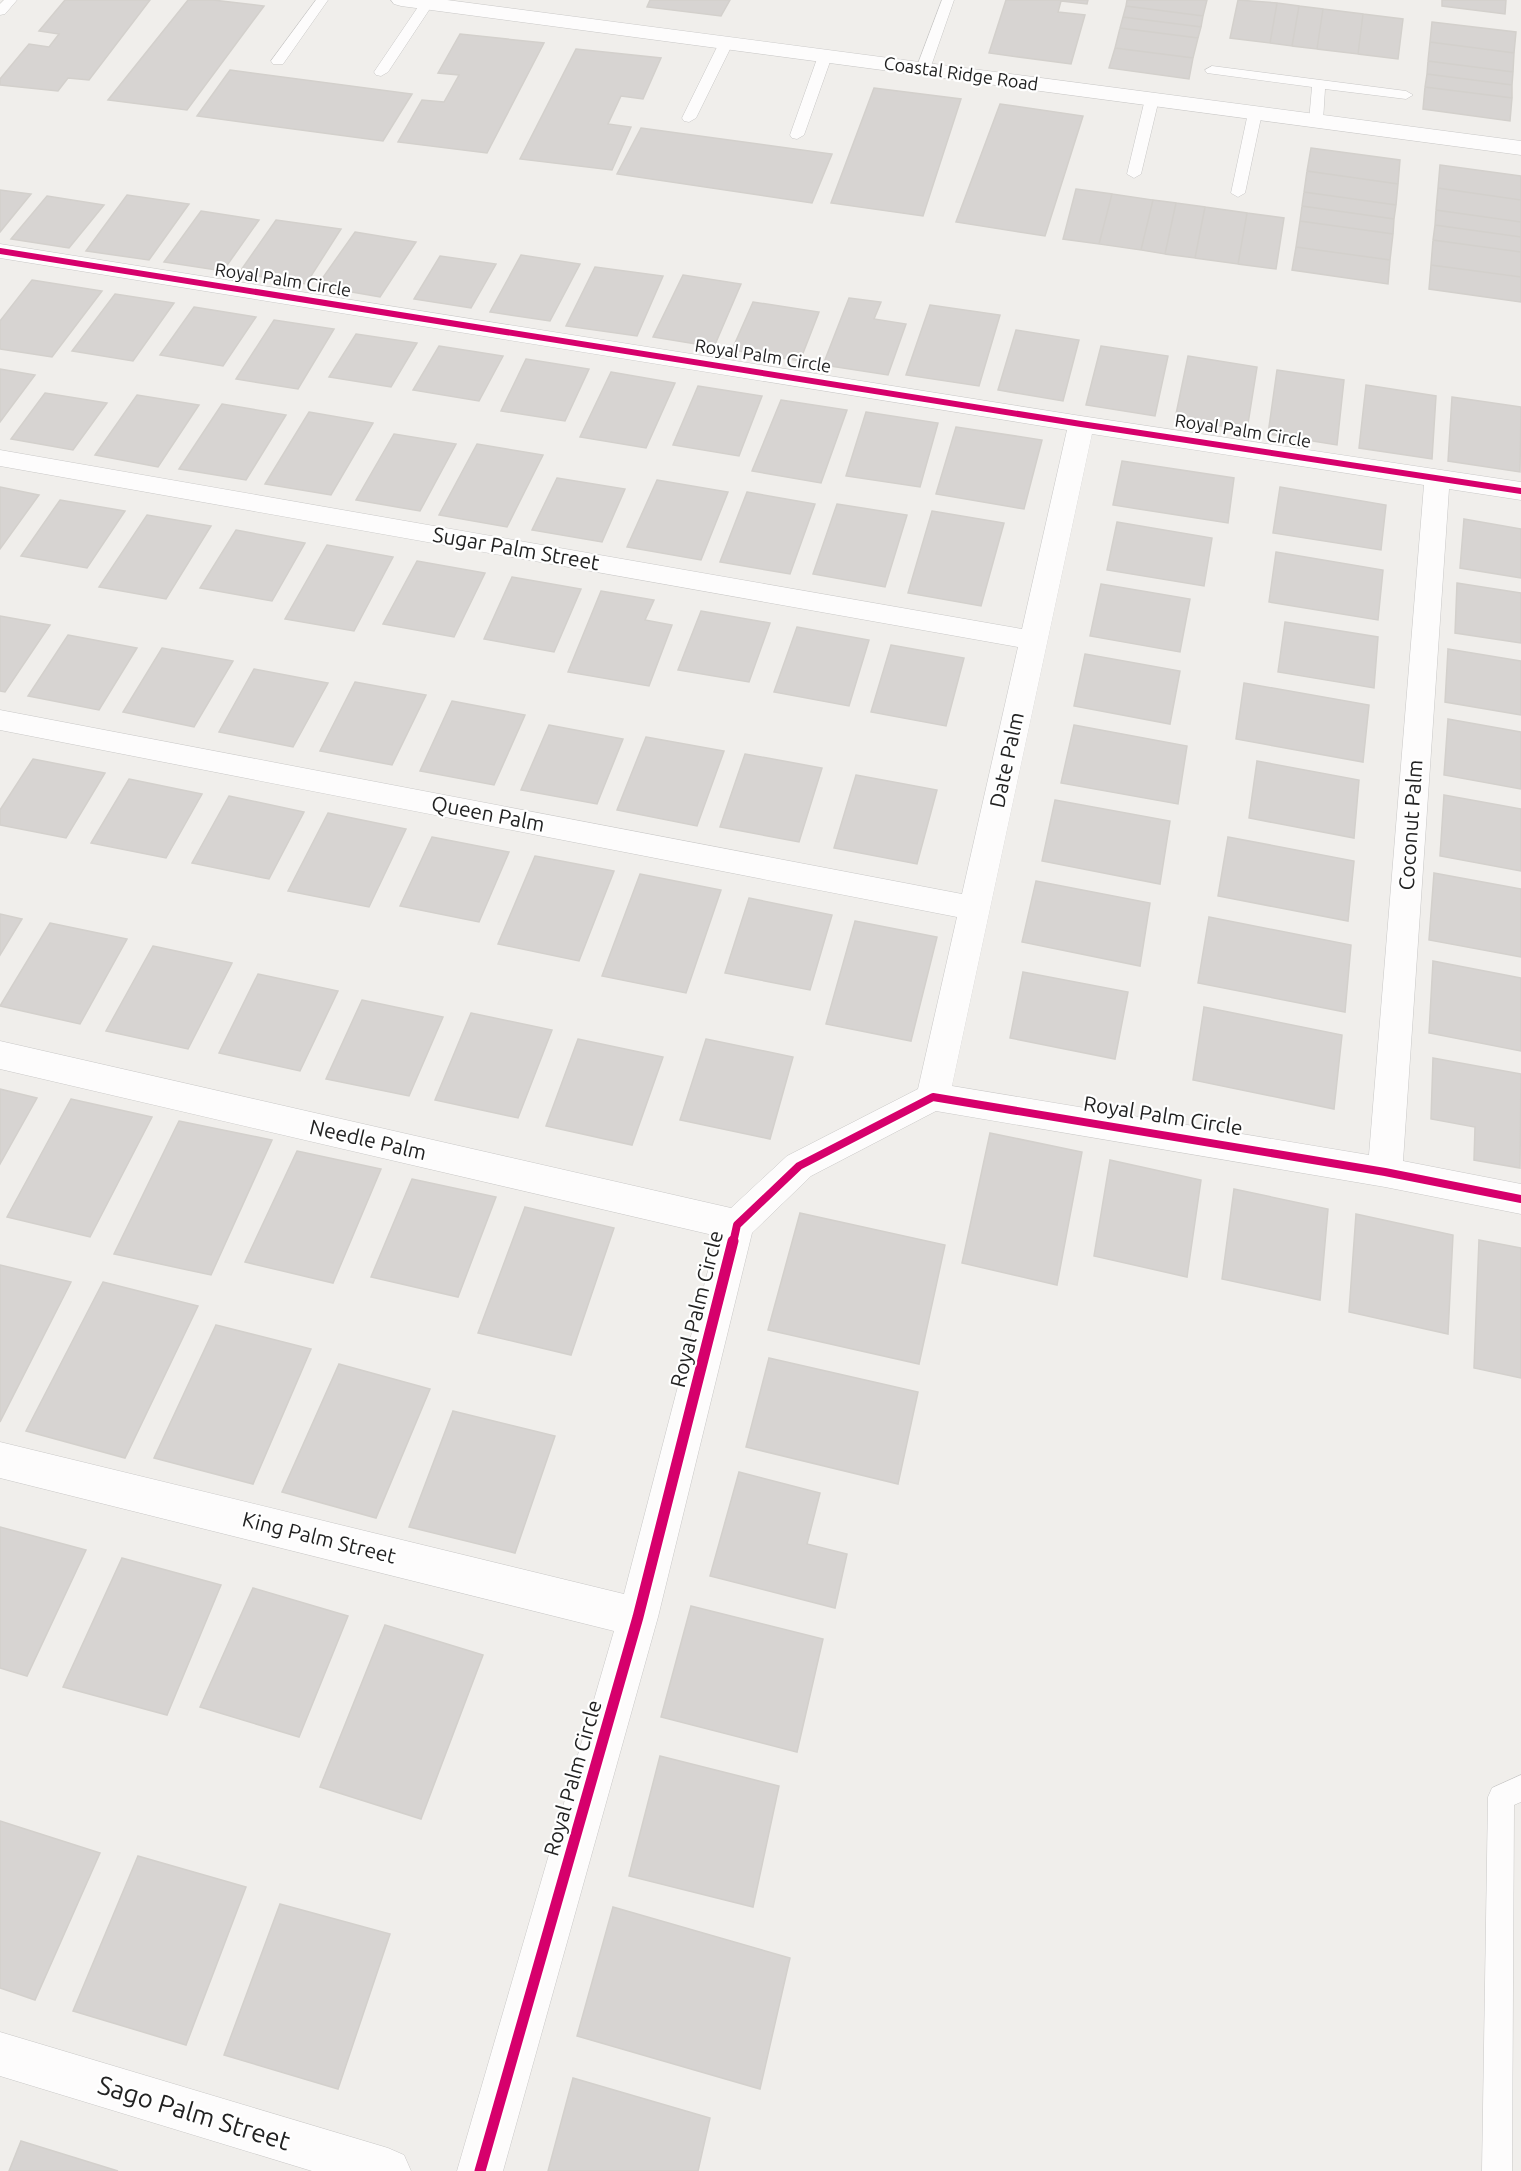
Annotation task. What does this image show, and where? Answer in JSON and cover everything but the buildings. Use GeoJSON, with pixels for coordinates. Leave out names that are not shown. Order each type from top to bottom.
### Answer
{"type":"FeatureCollection","features":[{"type":"Feature","properties":{"kind":"street","name":"Coastal Ridge Road"},"geometry":{"type":"LineString","coordinates":[[401,0],[1521,148]]}},
{"type":"Feature","properties":{"kind":"street","name":"Royal Palm Circle"},"geometry":{"type":"LineString","coordinates":[[7,257],[1521,490]]}},
{"type":"Feature","properties":{"kind":"street","name":"Date Palm"},"geometry":{"type":"LineString","coordinates":[[933,1096],[1081,424]]}},
{"type":"Feature","properties":{"kind":"street","name":"Sugar Palm Street"},"geometry":{"type":"LineString","coordinates":[[0,458],[1032,640]]}},
{"type":"Feature","properties":{"kind":"street","name":"Coconut Palm"},"geometry":{"type":"LineString","coordinates":[[1385,1172],[1437,478]]}},
{"type":"Feature","properties":{"kind":"street","name":"Queen Palm"},"geometry":{"type":"LineString","coordinates":[[0,720],[976,909]]}},
{"type":"Feature","properties":{"kind":"street","name":"Needle Palm"},"geometry":{"type":"LineString","coordinates":[[0,1055],[736,1225]]}},
{"type":"Feature","properties":{"kind":"street","name":"Royal Palm Circle"},"geometry":{"type":"LineString","coordinates":[[480,2171],[638,1617],[736,1225],[799,1166],[933,1096],[1385,1172],[1521,1199]]}},
{"type":"Feature","properties":{"kind":"street","name":"King Palm Street"},"geometry":{"type":"LineString","coordinates":[[0,1460],[638,1617]]}},
{"type":"Feature","properties":{"kind":"street","name":"Sago Palm Street"},"geometry":{"type":"LineString","coordinates":[[0,2054],[388,2171]]}},
{"type":"Feature","properties":{"kind":"lane"},"geometry":{"type":"LineString","coordinates":[[0,11],[11,0]]}},
{"type":"Feature","properties":{"kind":"lane"},"geometry":{"type":"LineString","coordinates":[[278,61],[322,0]]}},
{"type":"Feature","properties":{"kind":"lane"},"geometry":{"type":"LineString","coordinates":[[923,69],[948,0]]}},
{"type":"Feature","properties":{"kind":"lane"},"geometry":{"type":"LineString","coordinates":[[381,72],[428,4]]}},
{"type":"Feature","properties":{"kind":"lane"},"geometry":{"type":"LineString","coordinates":[[689,118],[726,43]]}},
{"type":"Feature","properties":{"kind":"lane"},"geometry":{"type":"LineString","coordinates":[[797,135],[825,56]]}},
{"type":"Feature","properties":{"kind":"lane"},"geometry":{"type":"LineString","coordinates":[[1212,70],[1406,95]]}},
{"type":"Feature","properties":{"kind":"lane"},"geometry":{"type":"LineString","coordinates":[[1316,121],[1319,84]]}},
{"type":"Feature","properties":{"kind":"lane"},"geometry":{"type":"LineString","coordinates":[[1134,174],[1152,99]]}},
{"type":"Feature","properties":{"kind":"lane"},"geometry":{"type":"LineString","coordinates":[[1238,193],[1255,113]]}},
{"type":"Feature","properties":{"kind":"lane"},"geometry":{"type":"LineString","coordinates":[[1497,2171],[1501,1797],[1521,1788]]}},
{"type":"Feature","properties":{"kind":"cycle path"},"geometry":{"type":"LineString","coordinates":[[0,251],[1081,424],[1521,491]]}},
{"type":"Feature","properties":{"kind":"cycle path"},"geometry":{"type":"LineString","coordinates":[[480,2171],[638,1617],[737,1225],[799,1166],[933,1097],[1385,1172],[1521,1199]]}}]}
